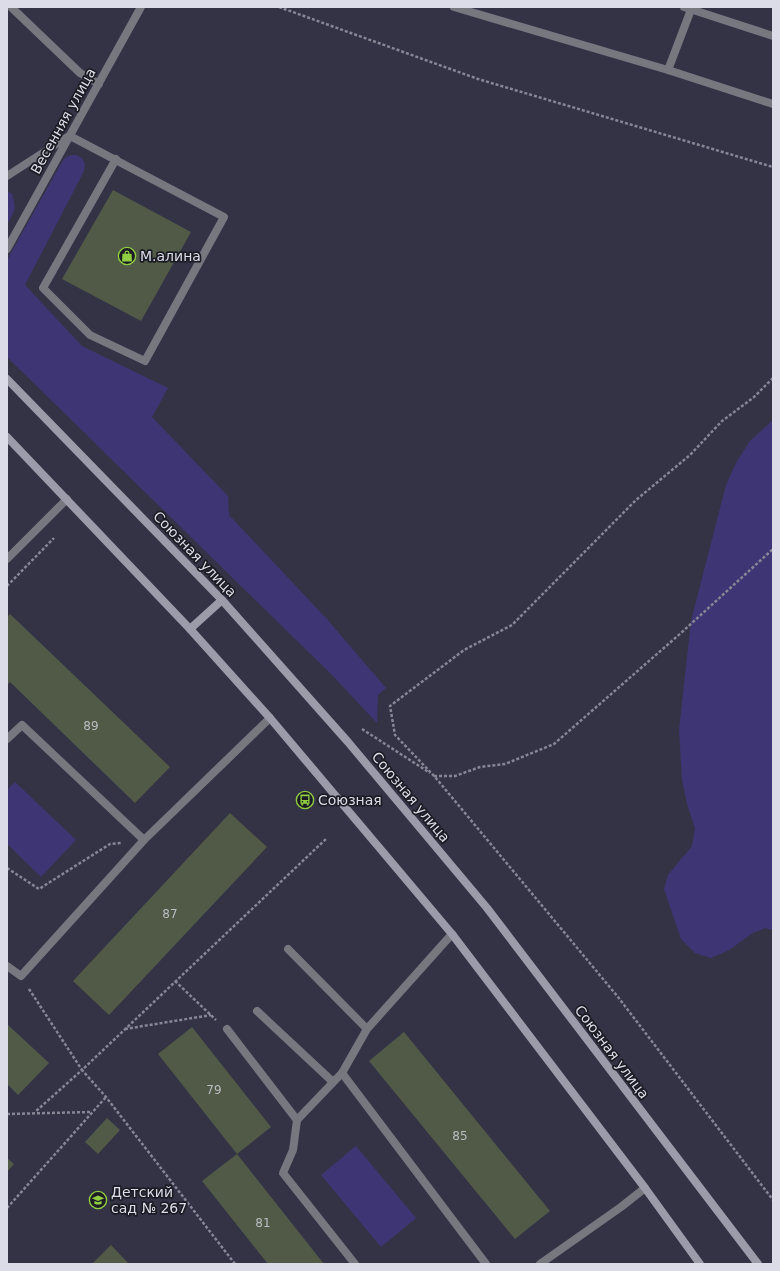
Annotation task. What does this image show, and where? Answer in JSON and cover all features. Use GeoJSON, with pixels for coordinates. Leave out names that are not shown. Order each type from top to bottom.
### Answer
{"type":"FeatureCollection","features":[{"type":"Feature","properties":{"kind":"main road","name":"Союзная улица"},"geometry":{"type":"LineString","coordinates":[[7,379],[222,600],[328,719],[487,908],[758,1264]]}},
{"type":"Feature","properties":{"kind":"main road"},"geometry":{"type":"LineString","coordinates":[[7,437],[190,629],[270,718],[452,934],[645,1188],[700,1264]]}},
{"type":"Feature","properties":{"kind":"main road"},"geometry":{"type":"LineString","coordinates":[[190,629],[222,600]]}},
{"type":"Feature","properties":{"kind":"street"},"geometry":{"type":"LineString","coordinates":[[11,7],[80,73],[99,84]]}},
{"type":"Feature","properties":{"kind":"street"},"geometry":{"type":"LineString","coordinates":[[454,7],[668,70],[773,104]]}},
{"type":"Feature","properties":{"kind":"street"},"geometry":{"type":"LineString","coordinates":[[668,70],[689,8],[773,36]]}},
{"type":"Feature","properties":{"kind":"street","name":"Весенняя улица"},"geometry":{"type":"LineString","coordinates":[[7,249],[99,84],[138,9]]}},
{"type":"Feature","properties":{"kind":"street"},"geometry":{"type":"LineString","coordinates":[[7,176],[70,136],[116,159],[224,217],[145,362],[90,335],[43,288],[116,159]]}},
{"type":"Feature","properties":{"kind":"street"},"geometry":{"type":"LineString","coordinates":[[7,559],[67,499]]}},
{"type":"Feature","properties":{"kind":"street"},"geometry":{"type":"LineString","coordinates":[[7,966],[21,976],[144,840],[270,718]]}},
{"type":"Feature","properties":{"kind":"street"},"geometry":{"type":"LineString","coordinates":[[7,739],[22,725],[144,840]]}},
{"type":"Feature","properties":{"kind":"street"},"geometry":{"type":"LineString","coordinates":[[356,1264],[283,1173],[293,1150],[297,1120],[342,1073],[367,1029],[452,934]]}},
{"type":"Feature","properties":{"kind":"street"},"geometry":{"type":"LineString","coordinates":[[288,949],[367,1029]]}},
{"type":"Feature","properties":{"kind":"street"},"geometry":{"type":"LineString","coordinates":[[257,1011],[333,1082]]}},
{"type":"Feature","properties":{"kind":"street"},"geometry":{"type":"LineString","coordinates":[[227,1029],[297,1120]]}},
{"type":"Feature","properties":{"kind":"street"},"geometry":{"type":"LineString","coordinates":[[342,1073],[486,1264]]}},
{"type":"Feature","properties":{"kind":"street"},"geometry":{"type":"LineString","coordinates":[[540,1264],[621,1207],[645,1188]]}},
{"type":"Feature","properties":{"kind":"path"},"geometry":{"type":"LineString","coordinates":[[279,7],[478,79],[773,167]]}},
{"type":"Feature","properties":{"kind":"path"},"geometry":{"type":"LineString","coordinates":[[773,378],[754,397],[722,421],[690,456],[636,500],[512,625],[464,650],[390,706],[395,735],[435,777],[618,997],[773,1200]]}},
{"type":"Feature","properties":{"kind":"path"},"geometry":{"type":"LineString","coordinates":[[7,586],[54,538]]}},
{"type":"Feature","properties":{"kind":"path"},"geometry":{"type":"LineString","coordinates":[[362,729],[435,777],[454,776],[480,767],[505,764],[554,744],[681,633],[773,549]]}},
{"type":"Feature","properties":{"kind":"path"},"geometry":{"type":"LineString","coordinates":[[35,1112],[82,1070],[327,838]]}},
{"type":"Feature","properties":{"kind":"path"},"geometry":{"type":"LineString","coordinates":[[7,868],[39,889],[110,844],[144,840]]}},
{"type":"Feature","properties":{"kind":"path"},"geometry":{"type":"LineString","coordinates":[[21,976],[82,1070],[106,1097],[234,1264]]}},
{"type":"Feature","properties":{"kind":"path"},"geometry":{"type":"LineString","coordinates":[[175,982],[227,1029]]}},
{"type":"Feature","properties":{"kind":"path"},"geometry":{"type":"LineString","coordinates":[[125,1029],[211,1015]]}},
{"type":"Feature","properties":{"kind":"path"},"geometry":{"type":"LineString","coordinates":[[7,1208],[106,1097]]}},
{"type":"Feature","properties":{"kind":"path"},"geometry":{"type":"LineString","coordinates":[[7,1114],[35,1112],[92,1112]]}},
{"type":"Feature","properties":{"kind":"shaded area"},"geometry":{"type":"Polygon","coordinates":[[[77,155],[83,160],[85,163],[84,171],[25,285],[82,346],[168,388],[152,417],[228,496],[229,515],[326,618],[386,688],[378,695],[377,723],[333,676],[7,357],[7,260],[62,162],[66,157],[77,155]]]}},
{"type":"Feature","properties":{"kind":"shaded area"},"geometry":{"type":"Polygon","coordinates":[[[7,191],[12,194],[14,207],[13,213],[7,225],[7,191]]]}},
{"type":"Feature","properties":{"kind":"shaded area"},"geometry":{"type":"Polygon","coordinates":[[[773,420],[773,930],[765,928],[753,933],[729,950],[711,958],[695,953],[681,939],[664,889],[668,875],[692,846],[695,828],[687,804],[682,779],[679,730],[691,621],[726,485],[737,461],[750,441],[773,420]]]}},
{"type":"Feature","properties":{"kind":"shaded area"},"geometry":{"type":"Polygon","coordinates":[[[15,782],[76,840],[41,877],[7,844],[7,790],[15,782]]]}},
{"type":"Feature","properties":{"kind":"shaded area"},"geometry":{"type":"Polygon","coordinates":[[[356,1146],[416,1218],[381,1247],[321,1175],[356,1146]]]}},
{"type":"Feature","properties":{"kind":"building","name":"М.алина"},"geometry":{"type":"Polygon","coordinates":[[[113,190],[191,232],[141,321],[62,279],[113,190]]]}},
{"type":"Feature","properties":{"kind":"building"},"geometry":{"type":"Polygon","coordinates":[[[10,614],[170,767],[135,803],[10,682],[7,685],[7,617],[10,614]]]}},
{"type":"Feature","properties":{"kind":"building"},"geometry":{"type":"Polygon","coordinates":[[[230,813],[267,847],[109,1015],[73,981],[230,813]]]}},
{"type":"Feature","properties":{"kind":"building"},"geometry":{"type":"Polygon","coordinates":[[[7,1024],[49,1063],[18,1095],[7,1084],[7,1024]]]}},
{"type":"Feature","properties":{"kind":"building"},"geometry":{"type":"Polygon","coordinates":[[[192,1027],[271,1127],[237,1154],[158,1054],[192,1027]]]}},
{"type":"Feature","properties":{"kind":"building"},"geometry":{"type":"Polygon","coordinates":[[[404,1032],[550,1211],[515,1239],[369,1061],[404,1032]]]}},
{"type":"Feature","properties":{"kind":"building"},"geometry":{"type":"Polygon","coordinates":[[[107,1118],[120,1130],[98,1154],[85,1142],[107,1118]]]}},
{"type":"Feature","properties":{"kind":"building"},"geometry":{"type":"Polygon","coordinates":[[[237,1154],[324,1264],[268,1264],[202,1181],[237,1154]]]}},
{"type":"Feature","properties":{"kind":"building"},"geometry":{"type":"Polygon","coordinates":[[[7,1158],[14,1164],[7,1172],[7,1158]]]}},
{"type":"Feature","properties":{"kind":"building"},"geometry":{"type":"Polygon","coordinates":[[[111,1245],[129,1264],[92,1264],[111,1245]]]}},
{"type":"Feature","properties":{"kind":"place","name":"М.алина"},"geometry":{"type":"Point","coordinates":[127,256]}},
{"type":"Feature","properties":{"kind":"place","name":"Союзная"},"geometry":{"type":"Point","coordinates":[305,800]}},
{"type":"Feature","properties":{"kind":"place","name":"Детский сад № 267"},"geometry":{"type":"Point","coordinates":[98,1200]}}]}
